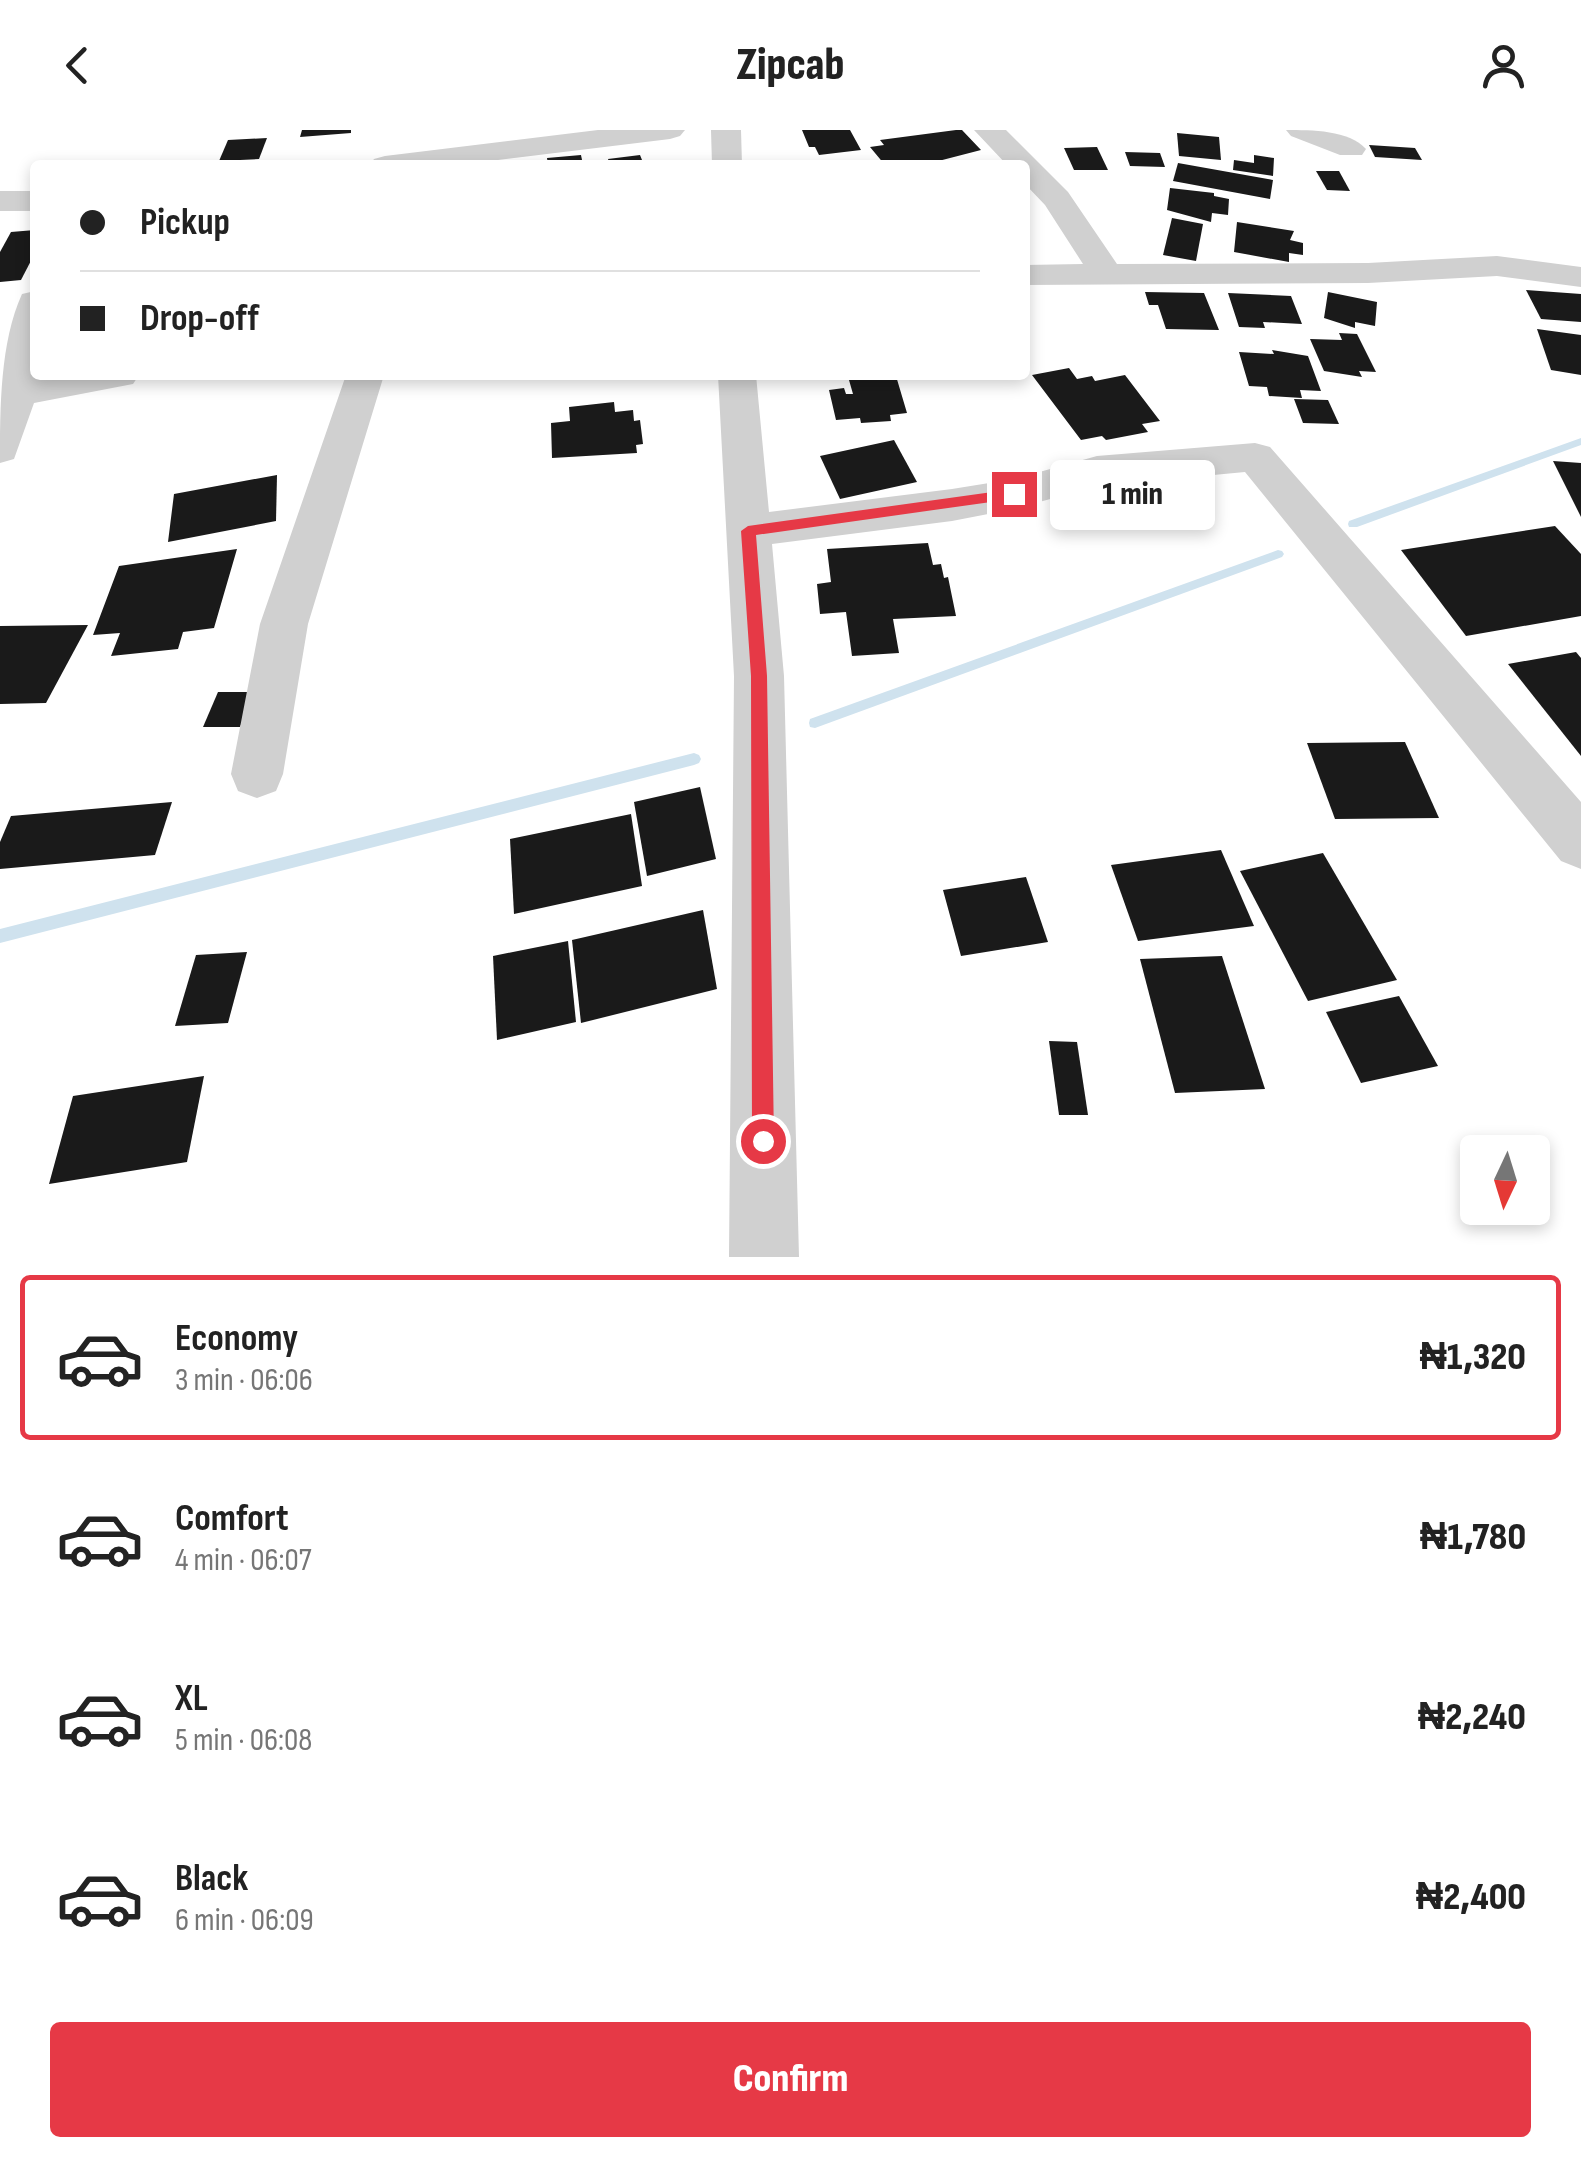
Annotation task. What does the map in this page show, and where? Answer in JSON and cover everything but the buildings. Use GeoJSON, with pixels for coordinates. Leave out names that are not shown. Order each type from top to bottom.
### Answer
{"type":"FeatureCollection","features":[{"type":"Feature","properties":{"kind":"street"},"geometry":{"type":"LineString","coordinates":[[426,160],[670,130]]}},
{"type":"Feature","properties":{"kind":"street"},"geometry":{"type":"LineString","coordinates":[[726,130],[726,160]]}},
{"type":"Feature","properties":{"kind":"street"},"geometry":{"type":"LineString","coordinates":[[990,130],[1018,160]]}},
{"type":"Feature","properties":{"kind":"street"},"geometry":{"type":"LineString","coordinates":[[1302,130],[1350,149]]}},
{"type":"Feature","properties":{"kind":"street"},"geometry":{"type":"LineString","coordinates":[[1030,172],[1057,199],[1106,274]]}},
{"type":"Feature","properties":{"kind":"street"},"geometry":{"type":"LineString","coordinates":[[0,200],[30,202]]}},
{"type":"Feature","properties":{"kind":"street"},"geometry":{"type":"LineString","coordinates":[[1030,274],[1368,273],[1497,266],[1581,277]]}},
{"type":"Feature","properties":{"kind":"street"},"geometry":{"type":"LineString","coordinates":[[0,448],[16,394],[23,328],[30,313]]}},
{"type":"Feature","properties":{"kind":"street"},"geometry":{"type":"LineString","coordinates":[[16,394],[93,380]]}},
{"type":"Feature","properties":{"kind":"street"},"geometry":{"type":"LineString","coordinates":[[257,774],[284,624],[363,380]]}},
{"type":"Feature","properties":{"kind":"street"},"geometry":{"type":"LineString","coordinates":[[736,380],[759,676],[764,1257]]}},
{"type":"Feature","properties":{"kind":"street"},"geometry":{"type":"LineString","coordinates":[[748,531],[952,505],[1014,494],[1097,471],[1255,458],[1581,843]]}},
{"type":"Feature","properties":{"kind":"waterway"},"geometry":{"type":"LineString","coordinates":[[1353,524],[1581,441]]}},
{"type":"Feature","properties":{"kind":"waterway"},"geometry":{"type":"LineString","coordinates":[[815,723],[1278,554]]}},
{"type":"Feature","properties":{"kind":"waterway"},"geometry":{"type":"LineString","coordinates":[[0,936],[694,759]]}},
{"type":"Feature","properties":{"kind":"route"},"geometry":{"type":"LineString","coordinates":[[763,1141],[759,676],[748,531],[1014,494]]}}]}
